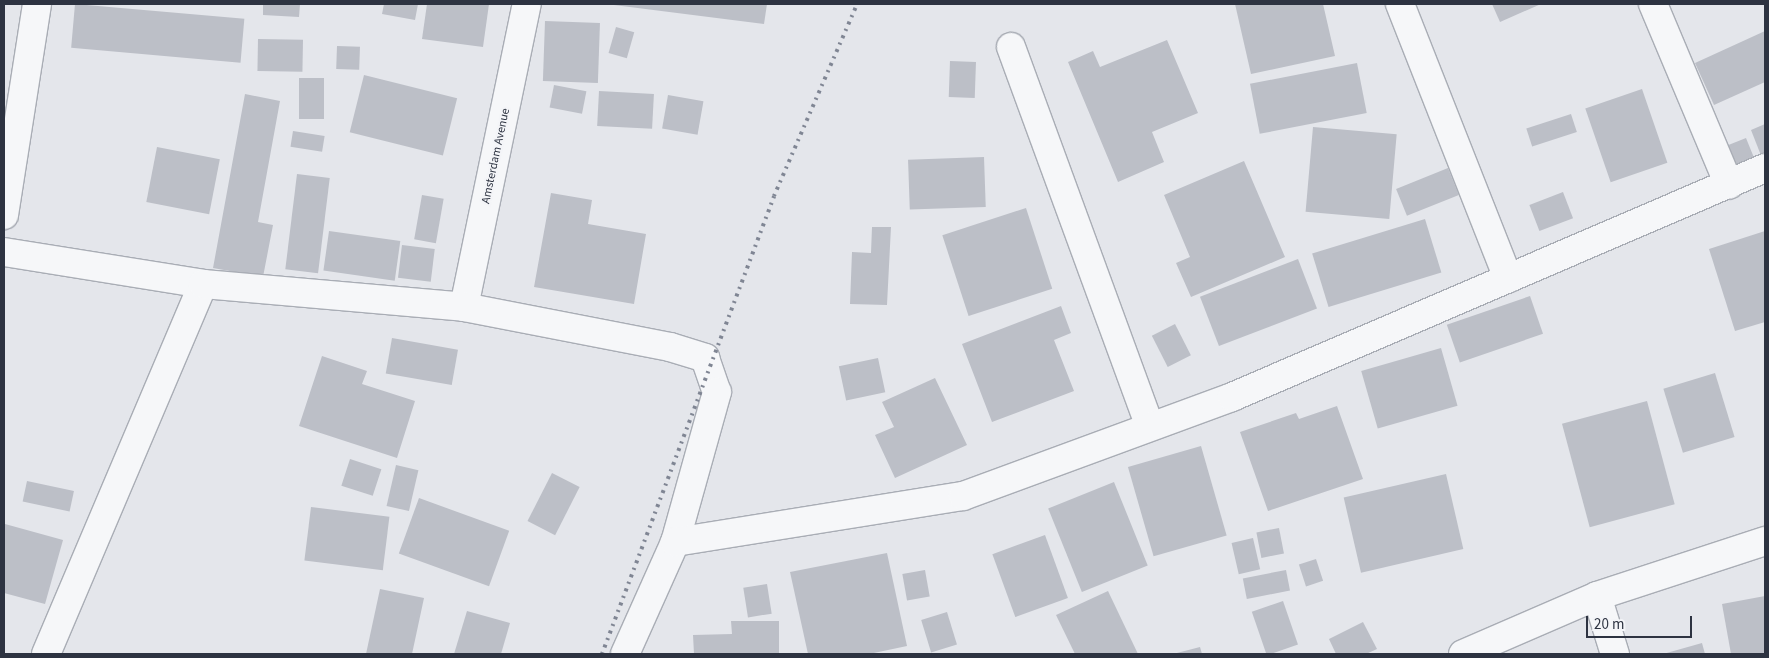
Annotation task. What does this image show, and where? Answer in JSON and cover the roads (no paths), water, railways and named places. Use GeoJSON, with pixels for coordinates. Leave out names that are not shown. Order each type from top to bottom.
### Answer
{"type":"FeatureCollection","features":[{"type":"Feature","properties":{"kind":"street"},"geometry":{"type":"LineString","coordinates":[[4,216],[37,4]]}},
{"type":"Feature","properties":{"kind":"street","name":"Amsterdam Avenue"},"geometry":{"type":"LineString","coordinates":[[464,307],[527,4]]}},
{"type":"Feature","properties":{"kind":"street"},"geometry":{"type":"LineString","coordinates":[[1400,4],[1508,278]]}},
{"type":"Feature","properties":{"kind":"street"},"geometry":{"type":"LineString","coordinates":[[1653,4],[1729,185]]}},
{"type":"Feature","properties":{"kind":"street"},"geometry":{"type":"LineString","coordinates":[[1011,47],[1149,424]]}},
{"type":"Feature","properties":{"kind":"street"},"geometry":{"type":"LineString","coordinates":[[674,542],[963,496],[1061,462],[1149,424],[1232,397],[1765,168]]}},
{"type":"Feature","properties":{"kind":"street"},"geometry":{"type":"LineString","coordinates":[[4,252],[203,284],[464,307],[670,347],[705,358],[717,392],[674,542],[625,654]]}},
{"type":"Feature","properties":{"kind":"street"},"geometry":{"type":"LineString","coordinates":[[46,654],[203,284]]}},
{"type":"Feature","properties":{"kind":"street"},"geometry":{"type":"LineString","coordinates":[[1463,654],[1597,596],[1765,541]]}},
{"type":"Feature","properties":{"kind":"street"},"geometry":{"type":"LineString","coordinates":[[1597,596],[1615,654]]}},
{"type":"Feature","properties":{"kind":"railway"},"geometry":{"type":"LineString","coordinates":[[602,654],[774,196],[857,4]]}}]}
